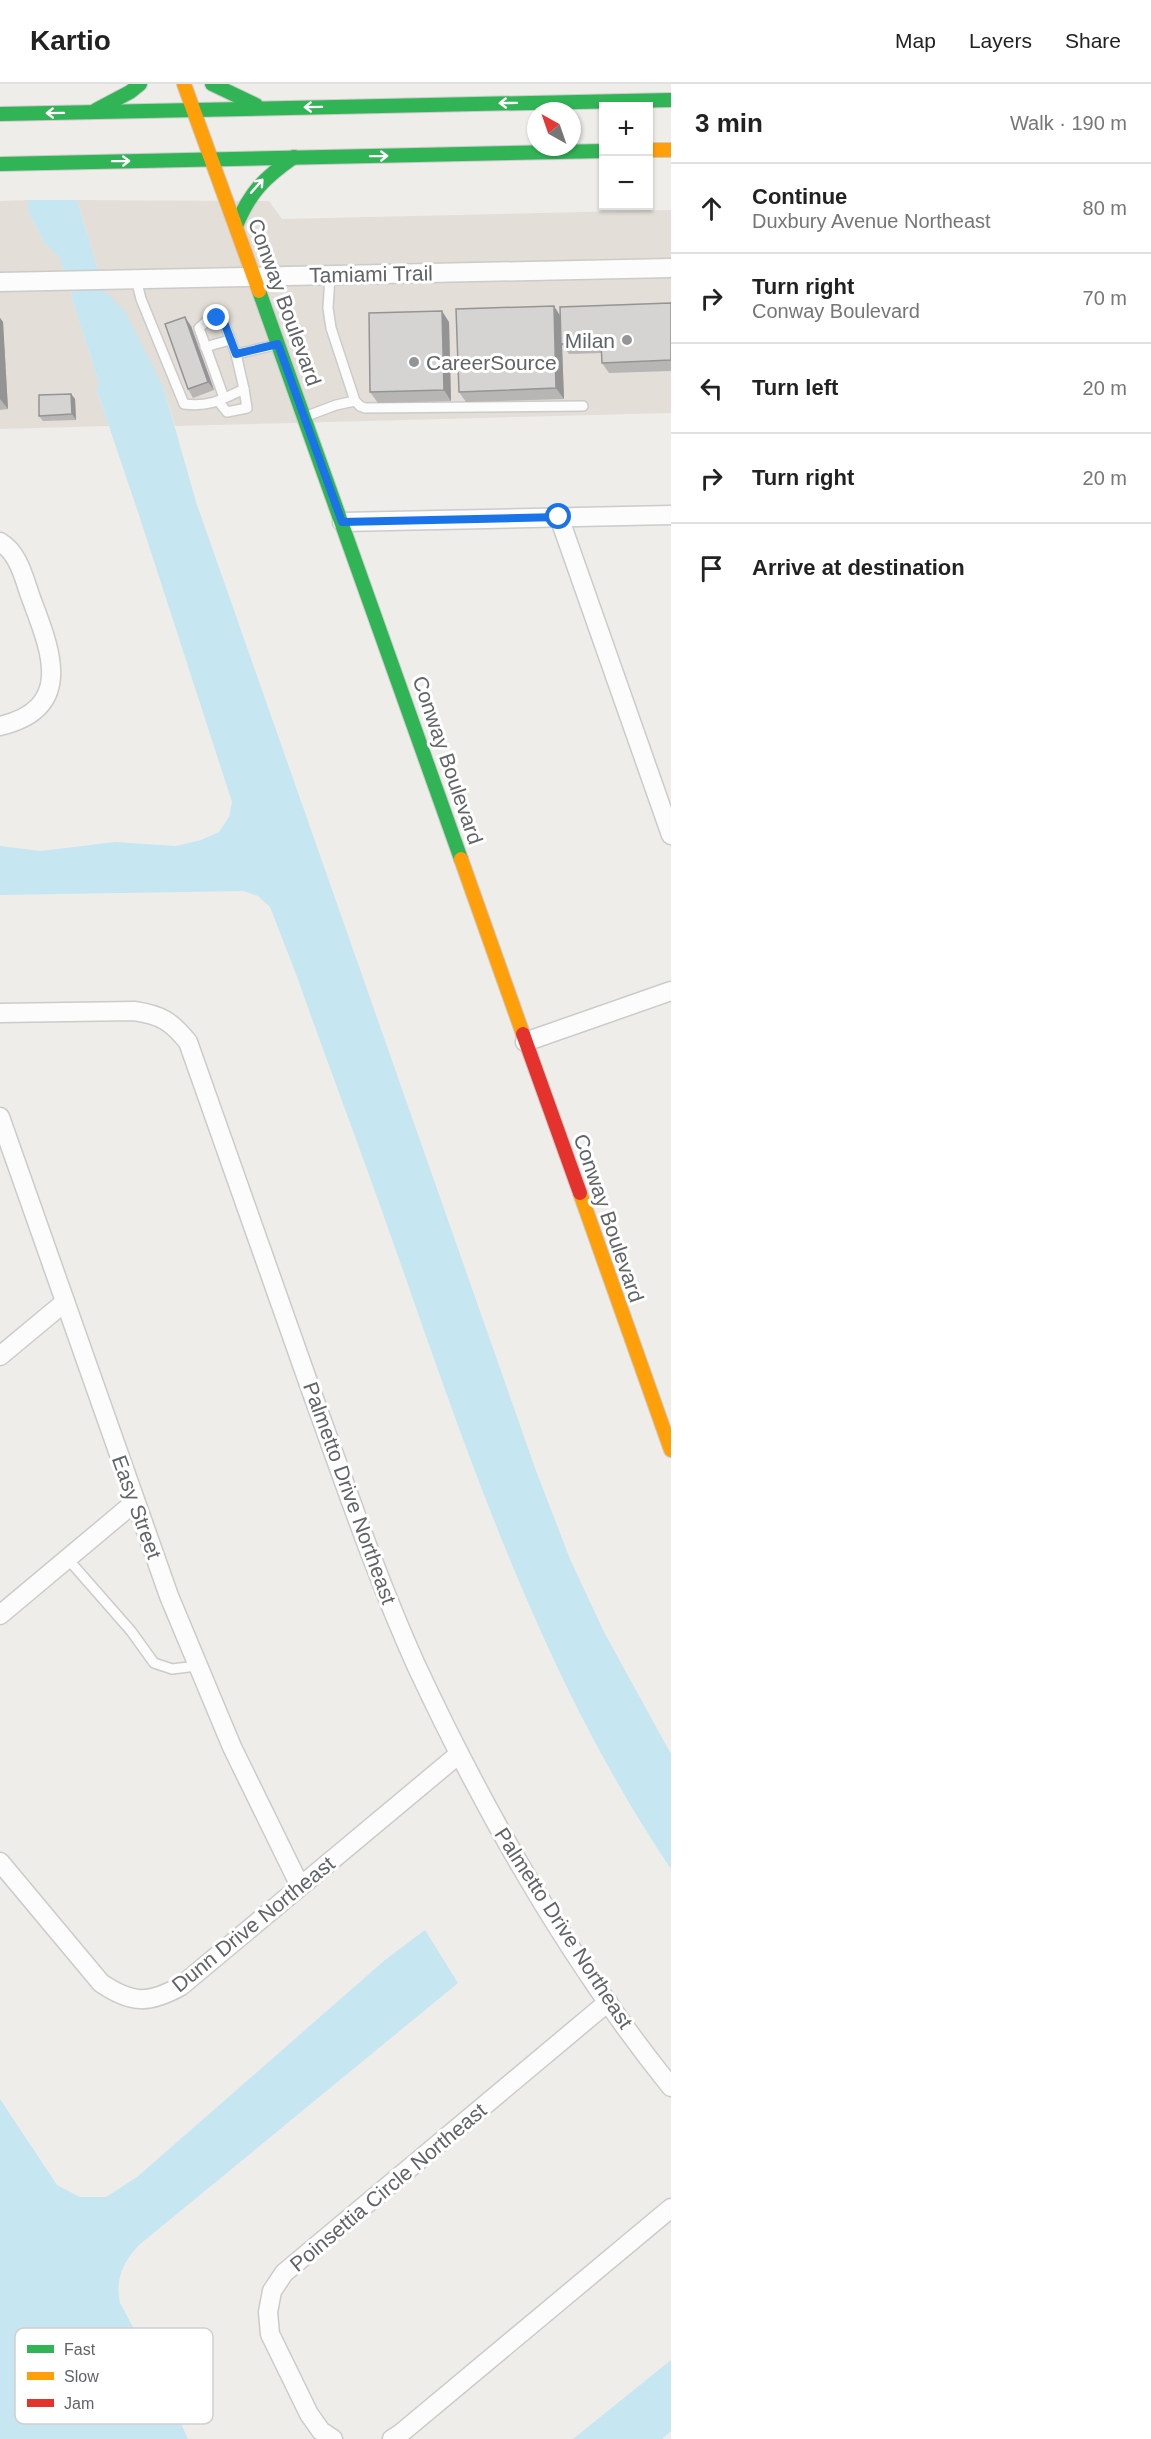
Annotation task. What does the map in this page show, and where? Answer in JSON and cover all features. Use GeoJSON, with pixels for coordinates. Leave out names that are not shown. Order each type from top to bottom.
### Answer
{"type":"FeatureCollection","features":[{"type":"Feature","properties":{"kind":"main road"},"geometry":{"type":"LineString","coordinates":[[93,112],[140,84]]}},
{"type":"Feature","properties":{"kind":"main road","name":"Conway Boulevard"},"geometry":{"type":"LineString","coordinates":[[184,84],[671,1450]]}},
{"type":"Feature","properties":{"kind":"main road"},"geometry":{"type":"LineString","coordinates":[[212,84],[264,108]]}},
{"type":"Feature","properties":{"kind":"main road"},"geometry":{"type":"LineString","coordinates":[[0,114],[671,100]]}},
{"type":"Feature","properties":{"kind":"main road"},"geometry":{"type":"LineString","coordinates":[[653,150],[671,150]]}},
{"type":"Feature","properties":{"kind":"main road"},"geometry":{"type":"LineString","coordinates":[[0,164],[599,151]]}},
{"type":"Feature","properties":{"kind":"main road"},"geometry":{"type":"LineString","coordinates":[[236,226],[248,197],[261,180],[294,157]]}},
{"type":"Feature","properties":{"kind":"street","name":"Tamiami Trail"},"geometry":{"type":"LineString","coordinates":[[0,282],[671,268]]}},
{"type":"Feature","properties":{"kind":"street"},"geometry":{"type":"LineString","coordinates":[[342,522],[671,515]]}},
{"type":"Feature","properties":{"kind":"street"},"geometry":{"type":"LineString","coordinates":[[559,517],[662,783],[671,835]]}},
{"type":"Feature","properties":{"kind":"street"},"geometry":{"type":"LineString","coordinates":[[0,542],[17,561],[49,648],[52,669],[48,690],[36,709],[18,722],[0,726]]}},
{"type":"Feature","properties":{"kind":"street"},"geometry":{"type":"LineString","coordinates":[[525,1042],[671,991]]}},
{"type":"Feature","properties":{"kind":"street","name":"Palmetto Drive Northeast"},"geometry":{"type":"LineString","coordinates":[[0,1013],[134,1011],[156,1014],[174,1025],[188,1042],[359,1525],[416,1664],[459,1754],[532,1885],[608,2002],[671,2087]]}},
{"type":"Feature","properties":{"kind":"street","name":"Easy Street"},"geometry":{"type":"LineString","coordinates":[[0,1117],[135,1502],[196,1666],[232,1748],[300,1887]]}},
{"type":"Feature","properties":{"kind":"street"},"geometry":{"type":"LineString","coordinates":[[0,1356],[65,1302]]}},
{"type":"Feature","properties":{"kind":"street"},"geometry":{"type":"LineString","coordinates":[[0,1615],[135,1502]]}},
{"type":"Feature","properties":{"kind":"street","name":"Dunn Drive Northeast"},"geometry":{"type":"LineString","coordinates":[[0,1863],[101,1983],[120,1996],[140,2000],[162,1997],[181,1986],[459,1754]]}},
{"type":"Feature","properties":{"kind":"street","name":"Poinsettia Circle Northeast"},"geometry":{"type":"LineString","coordinates":[[333,2439],[321,2432],[309,2414],[270,2334],[268,2312],[272,2291],[284,2273],[608,2002]]}},
{"type":"Feature","properties":{"kind":"street"},"geometry":{"type":"LineString","coordinates":[[392,2439],[671,2208]]}},
{"type":"Feature","properties":{"kind":"lane"},"geometry":{"type":"LineString","coordinates":[[330,275],[328,308],[331,328],[355,400],[360,406],[365,408],[583,406]]}},
{"type":"Feature","properties":{"kind":"lane"},"geometry":{"type":"LineString","coordinates":[[136,279],[141,299],[165,348],[184,404],[202,406],[222,400],[244,389]]}},
{"type":"Feature","properties":{"kind":"lane"},"geometry":{"type":"LineString","coordinates":[[217,318],[224,322],[230,339],[236,354],[247,408],[227,412],[201,342],[199,328],[208,320],[217,318]]}},
{"type":"Feature","properties":{"kind":"lane"},"geometry":{"type":"LineString","coordinates":[[201,342],[230,339]]}},
{"type":"Feature","properties":{"kind":"lane"},"geometry":{"type":"LineString","coordinates":[[236,354],[278,344]]}},
{"type":"Feature","properties":{"kind":"lane"},"geometry":{"type":"LineString","coordinates":[[176,385],[188,381]]}},
{"type":"Feature","properties":{"kind":"lane"},"geometry":{"type":"LineString","coordinates":[[304,417],[355,400]]}},
{"type":"Feature","properties":{"kind":"lane"},"geometry":{"type":"LineString","coordinates":[[68,1558],[131,1631],[154,1663],[172,1669],[196,1666]]}},
{"type":"Feature","properties":{"kind":"shaded area"},"geometry":{"type":"Polygon","coordinates":[[[28,200],[28,211],[45,244],[59,257],[71,290],[99,383],[97,392],[109,426],[0,429],[0,201],[28,200]]]}},
{"type":"Feature","properties":{"kind":"shaded area"},"geometry":{"type":"Polygon","coordinates":[[[77,200],[269,201],[282,219],[671,210],[671,413],[175,426],[164,389],[104,290],[77,200]]]}},
{"type":"Feature","properties":{"kind":"water"},"geometry":{"type":"Polygon","coordinates":[[[28,200],[77,200],[104,290],[126,313],[164,389],[196,502],[535,1468],[570,1559],[604,1632],[671,1754],[671,1869],[626,1798],[586,1725],[549,1650],[516,1573],[484,1495],[270,907],[258,896],[243,891],[0,895],[0,846],[41,851],[115,842],[176,846],[201,840],[219,832],[229,817],[232,802],[97,391],[99,383],[71,290],[59,257],[45,244],[28,211],[28,200]]]}},
{"type":"Feature","properties":{"kind":"water"},"geometry":{"type":"Polygon","coordinates":[[[425,1930],[458,1983],[139,2245],[125,2264],[119,2286],[120,2303],[134,2328],[15,2328],[15,2424],[181,2424],[188,2439],[0,2439],[0,2099],[57,2185],[80,2197],[106,2197],[137,2177],[385,1960],[425,1930]]]}},
{"type":"Feature","properties":{"kind":"water"},"geometry":{"type":"Polygon","coordinates":[[[671,2360],[671,2431],[662,2439],[573,2439],[671,2360]]]}},
{"type":"Feature","properties":{"kind":"building"},"geometry":{"type":"Polygon","coordinates":[[[671,303],[671,360],[602,363],[601,342],[561,344],[560,307],[671,303]]]}},
{"type":"Feature","properties":{"kind":"building"},"geometry":{"type":"Polygon","coordinates":[[[554,306],[556,388],[459,392],[456,309],[554,306]]]}},
{"type":"Feature","properties":{"kind":"building","name":"CareerSource"},"geometry":{"type":"Polygon","coordinates":[[[442,311],[444,390],[370,392],[369,313],[442,311]]]}},
{"type":"Feature","properties":{"kind":"building"},"geometry":{"type":"Polygon","coordinates":[[[185,317],[208,382],[188,389],[165,324],[185,317]]]}},
{"type":"Feature","properties":{"kind":"building"},"geometry":{"type":"Polygon","coordinates":[[[71,394],[72,414],[39,416],[39,395],[71,394]]]}},
{"type":"Feature","properties":{"kind":"traffic: fast"},"geometry":{"type":"LineString","coordinates":[[96,110],[130,92],[140,84]]}},
{"type":"Feature","properties":{"kind":"traffic: fast"},"geometry":{"type":"LineString","coordinates":[[212,84],[256,105]]}},
{"type":"Feature","properties":{"kind":"traffic: fast"},"geometry":{"type":"LineString","coordinates":[[0,114],[671,100]]}},
{"type":"Feature","properties":{"kind":"traffic: fast"},"geometry":{"type":"LineString","coordinates":[[0,164],[599,151]]}},
{"type":"Feature","properties":{"kind":"traffic: fast"},"geometry":{"type":"LineString","coordinates":[[236,226],[259,187],[294,157]]}},
{"type":"Feature","properties":{"kind":"traffic: fast"},"geometry":{"type":"LineString","coordinates":[[259,291],[461,859]]}},
{"type":"Feature","properties":{"kind":"traffic: slow"},"geometry":{"type":"LineString","coordinates":[[184,84],[259,291]]}},
{"type":"Feature","properties":{"kind":"traffic: slow"},"geometry":{"type":"LineString","coordinates":[[653,150],[671,150]]}},
{"type":"Feature","properties":{"kind":"traffic: slow"},"geometry":{"type":"LineString","coordinates":[[461,859],[523,1034]]}},
{"type":"Feature","properties":{"kind":"traffic: slow"},"geometry":{"type":"LineString","coordinates":[[580,1193],[671,1450]]}},
{"type":"Feature","properties":{"kind":"traffic: jam"},"geometry":{"type":"LineString","coordinates":[[523,1034],[580,1193]]}},
{"type":"Feature","properties":{"kind":"place","name":"Milan"},"geometry":{"type":"Point","coordinates":[627,340]}},
{"type":"Feature","properties":{"kind":"place","name":"CareerSource"},"geometry":{"type":"Point","coordinates":[414,362]}},
{"type":"Feature","properties":{"kind":"route"},"geometry":{"type":"LineString","coordinates":[[217,318],[224,322],[236,354],[278,344],[342,522],[559,517]]}}]}
